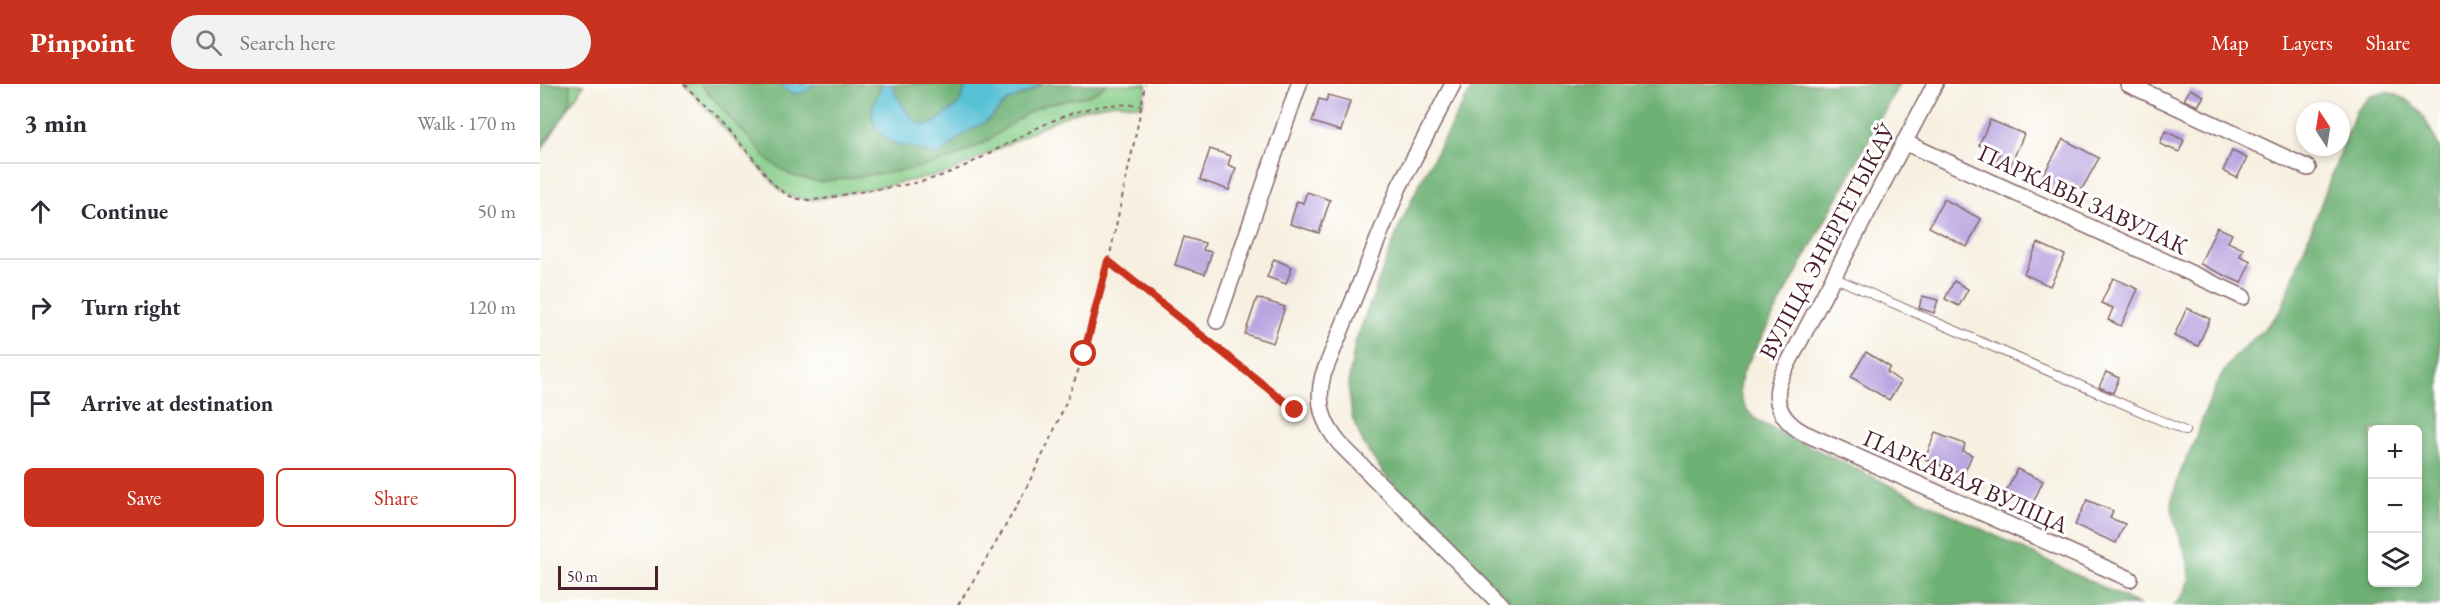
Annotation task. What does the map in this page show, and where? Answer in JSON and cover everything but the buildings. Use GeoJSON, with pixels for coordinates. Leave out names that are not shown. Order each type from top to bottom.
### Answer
{"type":"FeatureCollection","features":[{"type":"Feature","properties":{"kind":"street"},"geometry":{"type":"LineString","coordinates":[[1217,321],[1299,84]]}},
{"type":"Feature","properties":{"kind":"street"},"geometry":{"type":"LineString","coordinates":[[1453,84],[1419,147],[1390,209],[1323,375],[1320,387],[1321,410],[1330,433],[1340,444],[1501,605]]}},
{"type":"Feature","properties":{"kind":"street","name":"ВУЛІЦА ЭНЕРГЕТЫКАЎ"},"geometry":{"type":"LineString","coordinates":[[1786,421],[1778,404],[1778,384],[1935,84]]}},
{"type":"Feature","properties":{"kind":"street"},"geometry":{"type":"LineString","coordinates":[[2128,84],[2308,168]]}},
{"type":"Feature","properties":{"kind":"street","name":"ПАРКАВЫ ЗАВУЛАК"},"geometry":{"type":"LineString","coordinates":[[1904,142],[2243,297]]}},
{"type":"Feature","properties":{"kind":"street","name":"ПАРКАВАЯ ВУЛІЦА"},"geometry":{"type":"LineString","coordinates":[[1786,421],[1804,433],[2130,579]]}},
{"type":"Feature","properties":{"kind":"lane"},"geometry":{"type":"LineString","coordinates":[[1833,277],[2185,431]]}},
{"type":"Feature","properties":{"kind":"path"},"geometry":{"type":"LineString","coordinates":[[684,84],[775,185],[791,197],[802,200],[936,177],[960,168],[1073,112],[1102,104],[1142,106]]}},
{"type":"Feature","properties":{"kind":"path"},"geometry":{"type":"LineString","coordinates":[[958,605],[988,558],[1024,493],[1055,428],[1084,354],[1108,261],[1145,84]]}},
{"type":"Feature","properties":{"kind":"path"},"geometry":{"type":"LineString","coordinates":[[1108,261],[1288,406],[1304,412],[1321,410]]}},
{"type":"Feature","properties":{"kind":"green space"},"geometry":{"type":"Polygon","coordinates":[[[540,84],[584,84],[540,153],[540,84]]]}},
{"type":"Feature","properties":{"kind":"green space"},"geometry":{"type":"Polygon","coordinates":[[[569,84],[571,92],[567,109],[540,148],[540,86],[569,84]]]}},
{"type":"Feature","properties":{"kind":"green space"},"geometry":{"type":"Polygon","coordinates":[[[684,84],[1147,84],[1142,106],[1116,103],[1087,108],[1060,118],[949,173],[812,200],[791,197],[782,192],[684,84]]]}},
{"type":"Feature","properties":{"kind":"green space"},"geometry":{"type":"Polygon","coordinates":[[[700,84],[1107,84],[1091,95],[1044,105],[1031,111],[982,144],[951,159],[908,170],[819,182],[792,176],[769,161],[700,84]]]}},
{"type":"Feature","properties":{"kind":"green space"},"geometry":{"type":"Polygon","coordinates":[[[1474,84],[1899,84],[1745,368],[1740,392],[1745,406],[1763,424],[2140,605],[1514,605],[1384,474],[1364,445],[1352,417],[1348,385],[1355,343],[1399,227],[1421,180],[1474,84]]]}},
{"type":"Feature","properties":{"kind":"green space"},"geometry":{"type":"Polygon","coordinates":[[[2386,92],[2397,95],[2414,106],[2420,113],[2440,150],[2440,605],[2174,605],[2185,592],[2189,580],[2186,553],[2173,512],[2174,491],[2179,477],[2209,401],[2224,372],[2236,356],[2281,310],[2339,156],[2350,156],[2350,127],[2356,111],[2369,97],[2386,92]]]}},
{"type":"Feature","properties":{"kind":"water"},"geometry":{"type":"Polygon","coordinates":[[[781,84],[815,84],[797,94],[789,92],[781,84]]]}},
{"type":"Feature","properties":{"kind":"water"},"geometry":{"type":"Polygon","coordinates":[[[882,84],[894,84],[895,93],[909,115],[919,123],[927,125],[935,122],[959,104],[967,84],[1042,84],[1006,102],[990,119],[961,136],[945,151],[937,155],[893,143],[879,132],[873,121],[872,109],[882,84]]]}},
{"type":"Feature","properties":{"kind":"route"},"geometry":{"type":"LineString","coordinates":[[1084,354],[1098,307],[1108,261],[1295,410]]}}]}
